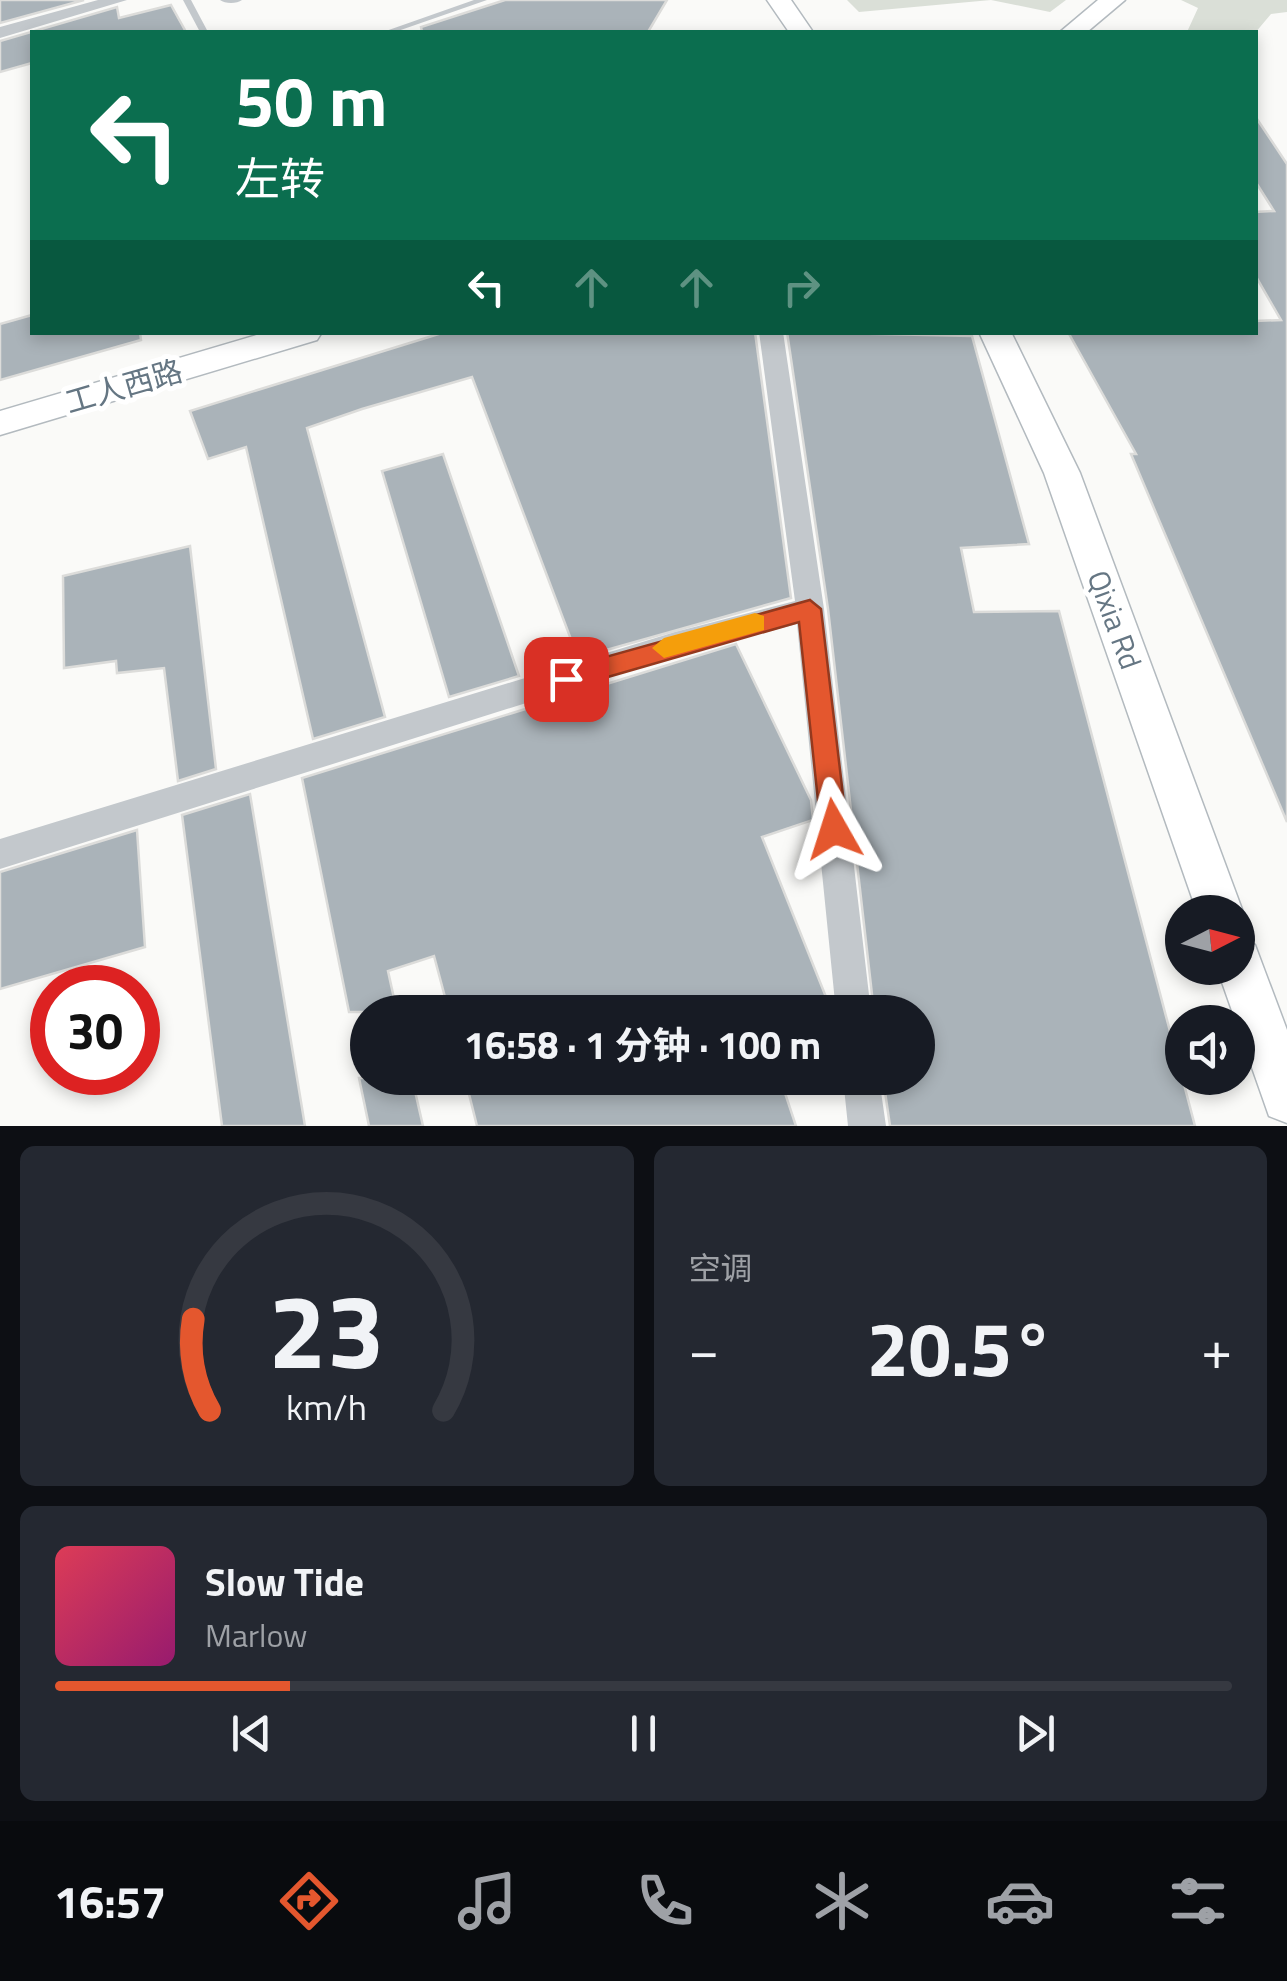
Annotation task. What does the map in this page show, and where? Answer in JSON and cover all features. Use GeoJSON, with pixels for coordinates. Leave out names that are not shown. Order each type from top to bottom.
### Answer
{"type":"FeatureCollection","features":[{"type":"Feature","properties":{"kind":"street"},"geometry":{"type":"LineString","coordinates":[[779,0],[800,30]]}},
{"type":"Feature","properties":{"kind":"street"},"geometry":{"type":"LineString","coordinates":[[1075,30],[1114,0]]}},
{"type":"Feature","properties":{"kind":"street"},"geometry":{"type":"LineString","coordinates":[[0,33],[113,1]]}},
{"type":"Feature","properties":{"kind":"street","name":"工人西路"},"geometry":{"type":"LineString","coordinates":[[0,423],[296,335]]}},
{"type":"Feature","properties":{"kind":"street"},"geometry":{"type":"LineString","coordinates":[[771,335],[810,609],[852,995]]}},
{"type":"Feature","properties":{"kind":"street","name":"Qixia Rd"},"geometry":{"type":"LineString","coordinates":[[996,335],[1062,474],[1214,895]]}},
{"type":"Feature","properties":{"kind":"street"},"geometry":{"type":"LineString","coordinates":[[0,854],[676,644],[810,609]]}},
{"type":"Feature","properties":{"kind":"street"},"geometry":{"type":"LineString","coordinates":[[1247,985],[1287,1098]]}},
{"type":"Feature","properties":{"kind":"street"},"geometry":{"type":"LineString","coordinates":[[863,1095],[866,1126]]}},
{"type":"Feature","properties":{"kind":"lane"},"geometry":{"type":"LineString","coordinates":[[188,0],[203,30]]}},
{"type":"Feature","properties":{"kind":"lane"},"geometry":{"type":"LineString","coordinates":[[224,0],[238,0]]}},
{"type":"Feature","properties":{"kind":"lane"},"geometry":{"type":"LineString","coordinates":[[394,30],[484,0]]}},
{"type":"Feature","properties":{"kind":"shaded area"},"geometry":{"type":"Polygon","coordinates":[[[847,0],[991,0],[859,12],[847,0]]]}},
{"type":"Feature","properties":{"kind":"shaded area"},"geometry":{"type":"Polygon","coordinates":[[[991,0],[1066,0],[1050,12],[991,0]]]}},
{"type":"Feature","properties":{"kind":"shaded area"},"geometry":{"type":"Polygon","coordinates":[[[1181,0],[1287,0],[1287,12],[1271,14],[1258,30],[1188,30],[1198,8],[1181,0]]]}},
{"type":"Feature","properties":{"kind":"building"},"geometry":{"type":"Polygon","coordinates":[[[0,0],[84,0],[0,23],[0,0]]]}},
{"type":"Feature","properties":{"kind":"building"},"geometry":{"type":"Polygon","coordinates":[[[505,0],[667,0],[649,30],[421,27],[505,0]]]}},
{"type":"Feature","properties":{"kind":"building"},"geometry":{"type":"Polygon","coordinates":[[[171,5],[185,30],[38,30],[117,7],[119,18],[171,5]]]}},
{"type":"Feature","properties":{"kind":"building"},"geometry":{"type":"Polygon","coordinates":[[[30,32],[30,64],[0,72],[0,41],[30,32]]]}},
{"type":"Feature","properties":{"kind":"building"},"geometry":{"type":"Polygon","coordinates":[[[1258,120],[1287,164],[1287,822],[1131,454],[1136,454],[1070,335],[1258,335],[1258,321],[1281,320],[1258,280],[1258,212],[1274,211],[1258,186],[1258,120]]]}},
{"type":"Feature","properties":{"kind":"building"},"geometry":{"type":"Polygon","coordinates":[[[30,316],[30,335],[140,335],[141,340],[0,380],[0,324],[30,316]]]}},
{"type":"Feature","properties":{"kind":"building"},"geometry":{"type":"Polygon","coordinates":[[[435,335],[755,335],[791,598],[578,658],[472,377],[362,409],[307,428],[385,717],[313,739],[246,447],[208,459],[190,411],[435,335]]]}},
{"type":"Feature","properties":{"kind":"building"},"geometry":{"type":"Polygon","coordinates":[[[787,335],[972,336],[1029,544],[961,548],[974,612],[1059,611],[1165,1012],[1165,1095],[1187,1095],[1195,1126],[890,1126],[885,1095],[935,1095],[935,995],[872,995],[828,609],[787,335]]]}},
{"type":"Feature","properties":{"kind":"building"},"geometry":{"type":"Polygon","coordinates":[[[443,454],[519,676],[449,697],[382,471],[443,454]]]}},
{"type":"Feature","properties":{"kind":"building"},"geometry":{"type":"Polygon","coordinates":[[[190,546],[216,769],[178,781],[164,668],[117,673],[116,661],[64,668],[63,576],[190,546]]]}},
{"type":"Feature","properties":{"kind":"building"},"geometry":{"type":"Polygon","coordinates":[[[736,644],[811,800],[813,820],[762,837],[825,995],[444,995],[434,956],[388,971],[393,995],[350,995],[349,1012],[302,778],[736,644]]]}},
{"type":"Feature","properties":{"kind":"building"},"geometry":{"type":"Polygon","coordinates":[[[250,794],[305,1126],[222,1126],[182,815],[250,794]]]}},
{"type":"Feature","properties":{"kind":"building"},"geometry":{"type":"Polygon","coordinates":[[[137,830],[145,947],[83,965],[30,965],[30,980],[0,989],[0,872],[137,830]]]}},
{"type":"Feature","properties":{"kind":"building"},"geometry":{"type":"Polygon","coordinates":[[[363,1095],[416,1095],[423,1126],[369,1126],[363,1095]]]}},
{"type":"Feature","properties":{"kind":"building"},"geometry":{"type":"Polygon","coordinates":[[[469,1095],[786,1095],[796,1126],[477,1126],[469,1095]]]}},
{"type":"Feature","properties":{"kind":"slow traffic"},"geometry":{"type":"LineString","coordinates":[[664,648],[755,623]]}},
{"type":"Feature","properties":{"kind":"route"},"geometry":{"type":"LineString","coordinates":[[566,679],[676,644],[810,609],[834,829]]}}]}
